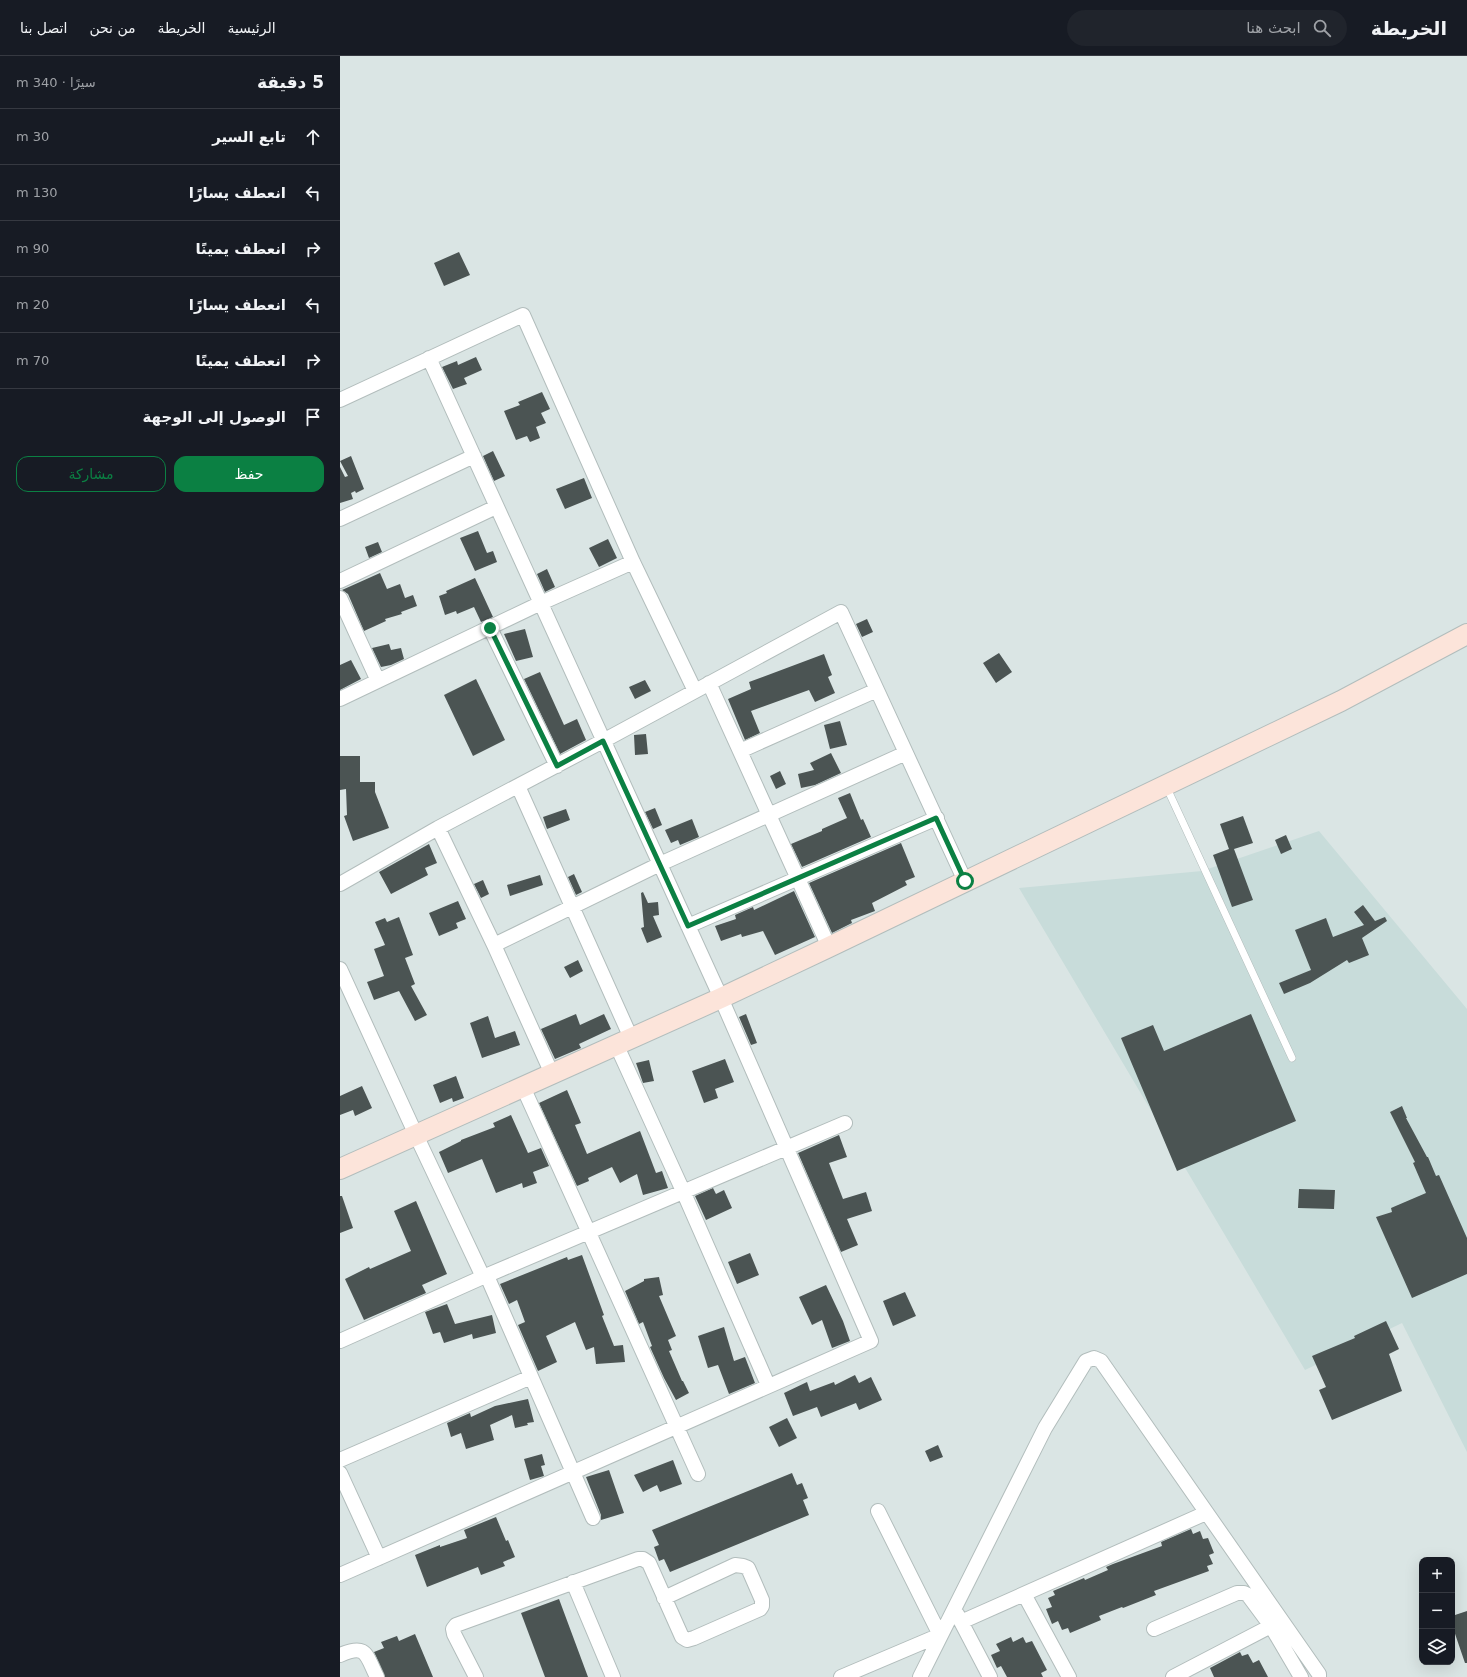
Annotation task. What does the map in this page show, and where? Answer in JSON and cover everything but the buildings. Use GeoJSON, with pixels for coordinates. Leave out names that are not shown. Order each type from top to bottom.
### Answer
{"type":"FeatureCollection","features":[{"type":"Feature","properties":{"kind":"main road"},"geometry":{"type":"LineString","coordinates":[[340,1169],[721,998],[829,947],[1341,701],[1467,634]]}},
{"type":"Feature","properties":{"kind":"street"},"geometry":{"type":"LineString","coordinates":[[340,400],[523,315],[633,562],[694,691]]}},
{"type":"Feature","properties":{"kind":"street"},"geometry":{"type":"LineString","coordinates":[[340,1575],[768,1385],[871,1341],[721,998],[429,358]]}},
{"type":"Feature","properties":{"kind":"street"},"geometry":{"type":"LineString","coordinates":[[340,519],[474,456]]}},
{"type":"Feature","properties":{"kind":"street"},"geometry":{"type":"LineString","coordinates":[[340,581],[496,507]]}},
{"type":"Feature","properties":{"kind":"street"},"geometry":{"type":"LineString","coordinates":[[340,699],[540,603],[633,562]]}},
{"type":"Feature","properties":{"kind":"street"},"geometry":{"type":"LineString","coordinates":[[340,598],[378,681]]}},
{"type":"Feature","properties":{"kind":"street"},"geometry":{"type":"LineString","coordinates":[[340,884],[438,828],[557,766],[841,612],[965,881]]}},
{"type":"Feature","properties":{"kind":"street"},"geometry":{"type":"LineString","coordinates":[[490,628],[557,766]]}},
{"type":"Feature","properties":{"kind":"street"},"geometry":{"type":"LineString","coordinates":[[710,683],[829,947]]}},
{"type":"Feature","properties":{"kind":"street"},"geometry":{"type":"LineString","coordinates":[[740,751],[877,690]]}},
{"type":"Feature","properties":{"kind":"street"},"geometry":{"type":"LineString","coordinates":[[494,945],[660,864],[906,753]]}},
{"type":"Feature","properties":{"kind":"street"},"geometry":{"type":"LineString","coordinates":[[518,786],[572,907],[623,1041],[683,1191],[768,1385]]}},
{"type":"Feature","properties":{"kind":"street"},"geometry":{"type":"LineString","coordinates":[[688,926],[936,818]]}},
{"type":"Feature","properties":{"kind":"street"},"geometry":{"type":"LineString","coordinates":[[438,828],[494,945],[552,1074]]}},
{"type":"Feature","properties":{"kind":"street"},"geometry":{"type":"LineString","coordinates":[[340,969],[416,1135],[531,1376],[593,1518]]}},
{"type":"Feature","properties":{"kind":"street"},"geometry":{"type":"LineString","coordinates":[[523,1087],[698,1474]]}},
{"type":"Feature","properties":{"kind":"street"},"geometry":{"type":"LineString","coordinates":[[340,1342],[683,1191],[845,1123]]}},
{"type":"Feature","properties":{"kind":"street"},"geometry":{"type":"LineString","coordinates":[[920,1677],[1045,1428],[1086,1361],[1094,1358],[1101,1361],[1319,1674],[1319,1677]]}},
{"type":"Feature","properties":{"kind":"street"},"geometry":{"type":"LineString","coordinates":[[340,1460],[531,1376]]}},
{"type":"Feature","properties":{"kind":"street"},"geometry":{"type":"LineString","coordinates":[[340,1473],[379,1558]]}},
{"type":"Feature","properties":{"kind":"street"},"geometry":{"type":"LineString","coordinates":[[878,1511],[940,1635]]}},
{"type":"Feature","properties":{"kind":"street"},"geometry":{"type":"LineString","coordinates":[[961,1622],[1206,1513]]}},
{"type":"Feature","properties":{"kind":"street"},"geometry":{"type":"LineString","coordinates":[[476,1677],[454,1634],[453,1629],[456,1625],[638,1559],[643,1559],[650,1563],[664,1598],[682,1637],[687,1640],[760,1609],[762,1606],[762,1600],[748,1568],[735,1565],[664,1598]]}},
{"type":"Feature","properties":{"kind":"street"},"geometry":{"type":"LineString","coordinates":[[573,1582],[613,1677]]}},
{"type":"Feature","properties":{"kind":"street"},"geometry":{"type":"LineString","coordinates":[[1154,1629],[1237,1593],[1244,1593],[1248,1595],[1270,1626],[1301,1677]]}},
{"type":"Feature","properties":{"kind":"street"},"geometry":{"type":"LineString","coordinates":[[1024,1594],[1069,1677]]}},
{"type":"Feature","properties":{"kind":"street"},"geometry":{"type":"LineString","coordinates":[[954,1608],[990,1677]]}},
{"type":"Feature","properties":{"kind":"street"},"geometry":{"type":"LineString","coordinates":[[1173,1677],[1270,1626]]}},
{"type":"Feature","properties":{"kind":"street"},"geometry":{"type":"LineString","coordinates":[[841,1677],[940,1635]]}},
{"type":"Feature","properties":{"kind":"street"},"geometry":{"type":"LineString","coordinates":[[340,1655],[354,1649],[360,1650],[365,1654],[376,1677]]}},
{"type":"Feature","properties":{"kind":"lane"},"geometry":{"type":"LineString","coordinates":[[1166,785],[1292,1058]]}},
{"type":"Feature","properties":{"kind":"shaded area"},"geometry":{"type":"Polygon","coordinates":[[[1319,831],[1467,1009],[1467,1452],[1402,1323],[1305,1370],[1019,888],[1202,871],[1319,831]]]}},
{"type":"Feature","properties":{"kind":"route"},"geometry":{"type":"LineString","coordinates":[[490,628],[557,766],[603,741],[688,926],[936,818],[965,881]]}}]}
